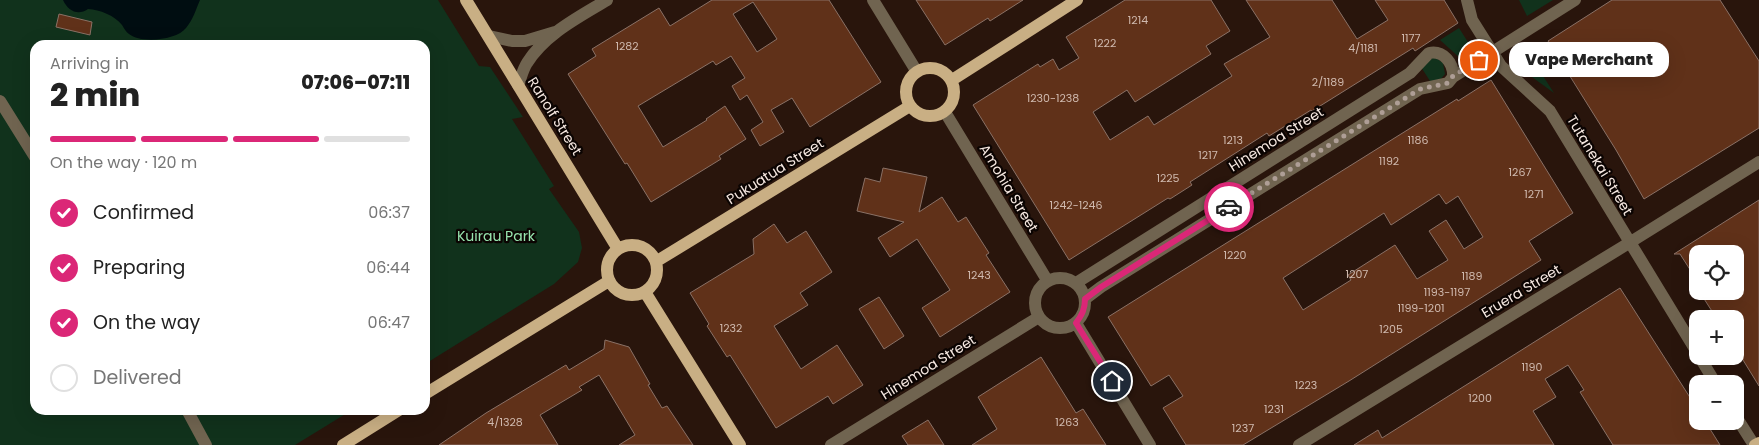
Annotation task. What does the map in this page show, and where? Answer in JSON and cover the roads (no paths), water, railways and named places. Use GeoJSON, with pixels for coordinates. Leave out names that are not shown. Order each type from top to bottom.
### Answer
{"type":"FeatureCollection","features":[{"type":"Feature","properties":{"kind":"main road","name":"Ranolf Street"},"geometry":{"type":"LineString","coordinates":[[466,0],[618,249]]}},
{"type":"Feature","properties":{"kind":"main road"},"geometry":{"type":"LineString","coordinates":[[952,80],[1077,0]]}},
{"type":"Feature","properties":{"kind":"main road"},"geometry":{"type":"LineString","coordinates":[[932,68],[947,74],[952,80],[954,97],[945,112],[938,116],[922,116],[910,106],[906,88],[908,81],[917,72],[932,68]]}},
{"type":"Feature","properties":{"kind":"main road","name":"Pukuatua Street"},"geometry":{"type":"LineString","coordinates":[[657,261],[910,106]]}},
{"type":"Feature","properties":{"kind":"main road"},"geometry":{"type":"LineString","coordinates":[[632,244],[639,245],[651,252],[657,261],[658,272],[656,279],[645,292],[633,295],[626,294],[614,287],[609,280],[608,263],[614,252],[618,249],[632,244]]}},
{"type":"Feature","properties":{"kind":"main road"},"geometry":{"type":"LineString","coordinates":[[430,391],[609,280]]}},
{"type":"Feature","properties":{"kind":"main road"},"geometry":{"type":"LineString","coordinates":[[645,292],[740,445]]}},
{"type":"Feature","properties":{"kind":"main road"},"geometry":{"type":"LineString","coordinates":[[343,445],[391,415]]}},
{"type":"Feature","properties":{"kind":"main road"},"geometry":{"type":"LineString","coordinates":[[1754,445],[1759,442]]}},
{"type":"Feature","properties":{"kind":"street"},"geometry":{"type":"LineString","coordinates":[[518,85],[526,64],[558,31],[607,0]]}},
{"type":"Feature","properties":{"kind":"street"},"geometry":{"type":"LineString","coordinates":[[873,0],[917,72]]}},
{"type":"Feature","properties":{"kind":"street","name":"Tutanekai Street"},"geometry":{"type":"LineString","coordinates":[[1467,0],[1472,20],[1501,66],[1550,111],[1689,340]]}},
{"type":"Feature","properties":{"kind":"street"},"geometry":{"type":"LineString","coordinates":[[1085,299],[1110,281],[1420,89],[1443,85],[1451,80],[1453,76],[1574,0]]}},
{"type":"Feature","properties":{"kind":"street"},"geometry":{"type":"LineString","coordinates":[[489,36],[512,41],[525,41],[558,31]]}},
{"type":"Feature","properties":{"kind":"street","name":"Hinemoa Street"},"geometry":{"type":"LineString","coordinates":[[1076,283],[1402,78],[1415,69],[1429,53],[1438,53],[1446,59],[1452,68],[1453,76]]}},
{"type":"Feature","properties":{"kind":"street"},"geometry":{"type":"LineString","coordinates":[[0,101],[30,149]]}},
{"type":"Feature","properties":{"kind":"street","name":"Amohia Street"},"geometry":{"type":"LineString","coordinates":[[945,112],[1047,280]]}},
{"type":"Feature","properties":{"kind":"street","name":"Eruera Street"},"geometry":{"type":"LineString","coordinates":[[1298,445],[1759,162]]}},
{"type":"Feature","properties":{"kind":"street"},"geometry":{"type":"LineString","coordinates":[[1061,277],[1076,283],[1081,288],[1085,299],[1085,308],[1076,323],[1060,328],[1049,326],[1039,317],[1034,305],[1034,297],[1040,286],[1047,280],[1061,277]]}},
{"type":"Feature","properties":{"kind":"street","name":"Hinemoa Street"},"geometry":{"type":"LineString","coordinates":[[831,444],[1039,317]]}},
{"type":"Feature","properties":{"kind":"street"},"geometry":{"type":"LineString","coordinates":[[1076,323],[1150,445]]}},
{"type":"Feature","properties":{"kind":"street"},"geometry":{"type":"LineString","coordinates":[[190,415],[206,445]]}},
{"type":"Feature","properties":{"kind":"street"},"geometry":{"type":"LineString","coordinates":[[1744,429],[1754,445]]}},
{"type":"Feature","properties":{"kind":"place","name":"Vape Merchant"},"geometry":{"type":"Point","coordinates":[1479,60]}},
{"type":"Feature","properties":{"kind":"park label","name":"Kuirau Park"},"geometry":{"type":"Point","coordinates":[496,236]}}]}
